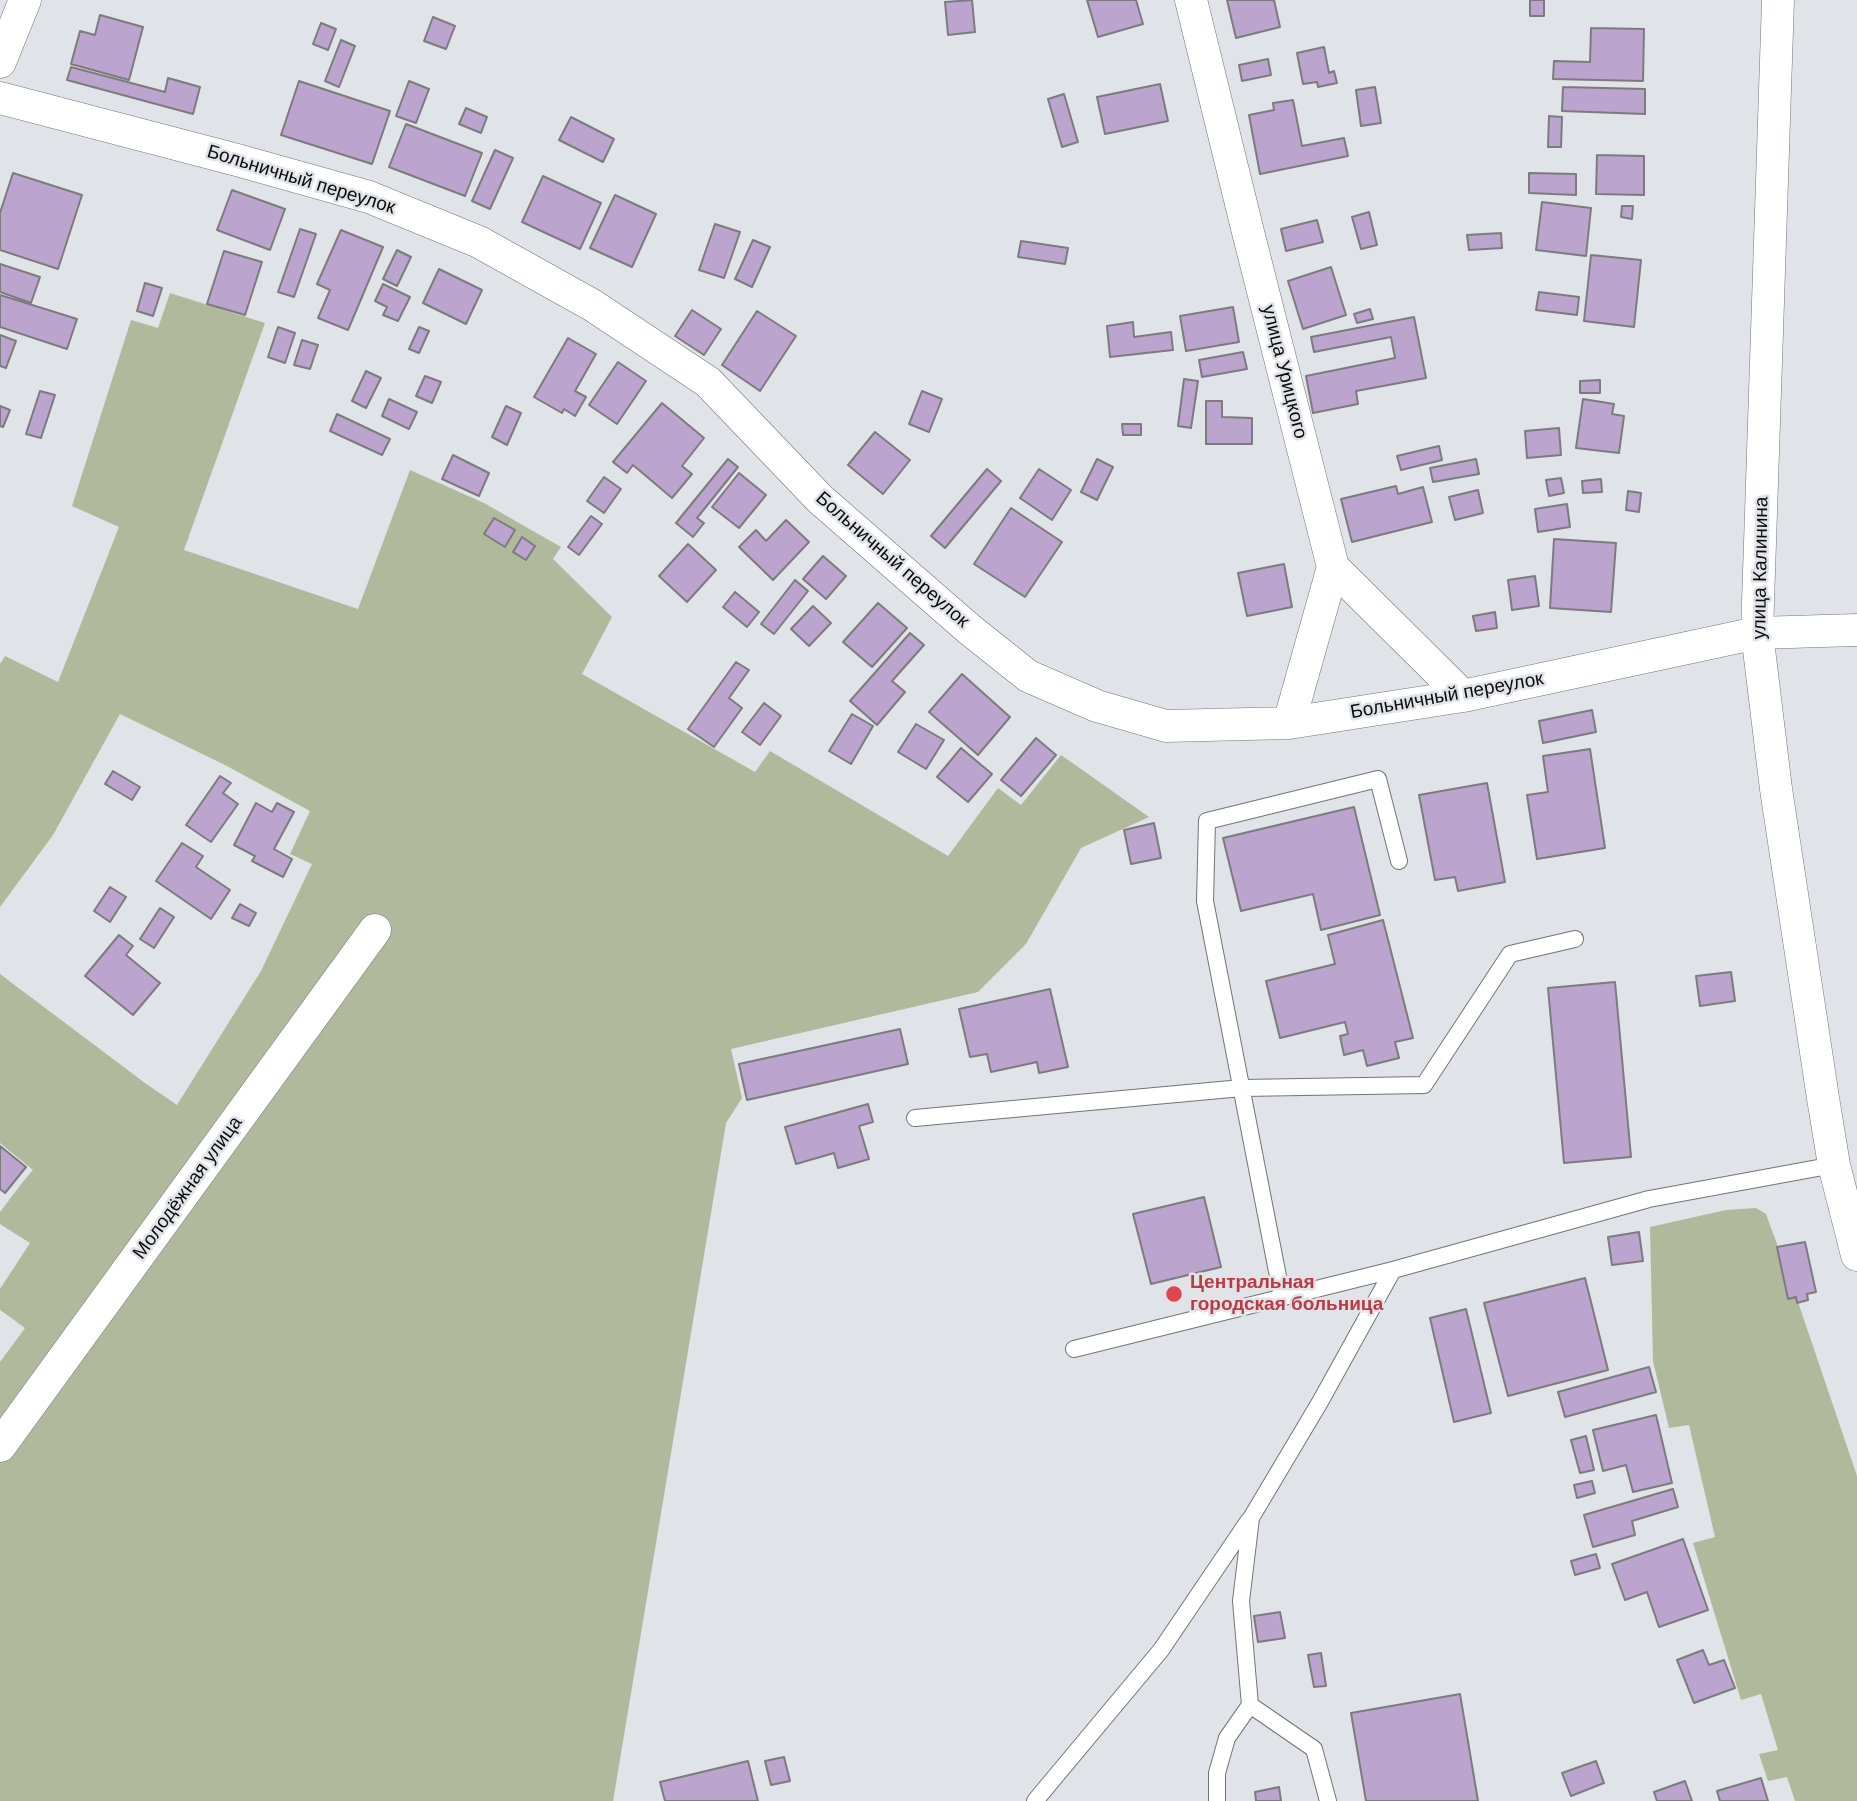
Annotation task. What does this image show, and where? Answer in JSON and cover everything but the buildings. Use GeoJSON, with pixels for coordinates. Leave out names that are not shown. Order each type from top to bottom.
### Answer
{"type":"FeatureCollection","features":[{"type":"Feature","properties":{"kind":"street"},"geometry":{"type":"LineString","coordinates":[[0,62],[25,0]]}},
{"type":"Feature","properties":{"kind":"street","name":"улица Урицкого"},"geometry":{"type":"LineString","coordinates":[[1191,0],[1334,568]]}},
{"type":"Feature","properties":{"kind":"street","name":"улица Калинина"},"geometry":{"type":"LineString","coordinates":[[1778,0],[1757,632],[1776,789],[1834,1165],[1857,1255]]}},
{"type":"Feature","properties":{"kind":"street","name":"Больничный переулок"},"geometry":{"type":"LineString","coordinates":[[0,98],[369,197],[479,242],[592,305],[708,382],[820,499],[969,629],[1028,676],[1097,706],[1166,726],[1289,723],[1463,696],[1757,632],[1857,630]]}},
{"type":"Feature","properties":{"kind":"street"},"geometry":{"type":"LineString","coordinates":[[1289,723],[1334,568],[1463,696]]}},
{"type":"Feature","properties":{"kind":"street","name":"Молодёжная улица"},"geometry":{"type":"LineString","coordinates":[[0,1446],[375,930]]}},
{"type":"Feature","properties":{"kind":"lane"},"geometry":{"type":"LineString","coordinates":[[1282,1297],[1205,901],[1207,821],[1378,779],[1399,861]]}},
{"type":"Feature","properties":{"kind":"lane"},"geometry":{"type":"LineString","coordinates":[[915,1118],[1241,1088],[1424,1085],[1510,954],[1576,939]]}},
{"type":"Feature","properties":{"kind":"lane"},"geometry":{"type":"LineString","coordinates":[[1074,1349],[1393,1270],[1649,1199],[1834,1165]]}},
{"type":"Feature","properties":{"kind":"lane"},"geometry":{"type":"LineString","coordinates":[[1035,1801],[1161,1650],[1251,1518],[1320,1402],[1393,1270]]}},
{"type":"Feature","properties":{"kind":"lane"},"geometry":{"type":"LineString","coordinates":[[1217,1801],[1217,1773],[1227,1738],[1250,1705],[1241,1601],[1251,1518]]}},
{"type":"Feature","properties":{"kind":"lane"},"geometry":{"type":"LineString","coordinates":[[1250,1705],[1314,1749],[1328,1801]]}},
{"type":"Feature","properties":{"kind":"green space"},"geometry":{"type":"Polygon","coordinates":[[[170,293],[265,323],[184,550],[358,609],[410,470],[484,503],[561,547],[553,559],[612,617],[582,674],[755,772],[770,751],[948,856],[998,788],[1021,805],[1061,755],[1149,817],[1081,848],[1026,944],[978,992],[731,1049],[742,1098],[726,1123],[613,1801],[0,1801],[0,1362],[25,1328],[0,1310],[0,1289],[30,1243],[0,1224],[0,1212],[33,1170],[0,1143],[0,974],[177,1105],[261,971],[312,864],[290,854],[310,811],[225,765],[120,714],[53,835],[0,907],[0,664],[5,656],[58,682],[119,527],[72,506],[131,320],[158,328],[170,293]]]}},
{"type":"Feature","properties":{"kind":"green space"},"geometry":{"type":"Polygon","coordinates":[[[1756,1208],[1766,1214],[1857,1476],[1857,1801],[1795,1801],[1787,1777],[1768,1781],[1759,1754],[1778,1750],[1761,1694],[1741,1700],[1693,1543],[1715,1537],[1689,1425],[1669,1428],[1653,1361],[1650,1227],[1726,1210],[1756,1208]]]}},
{"type":"Feature","properties":{"kind":"place","name":"Центральная городская больница"},"geometry":{"type":"Point","coordinates":[1174,1294]}}]}
